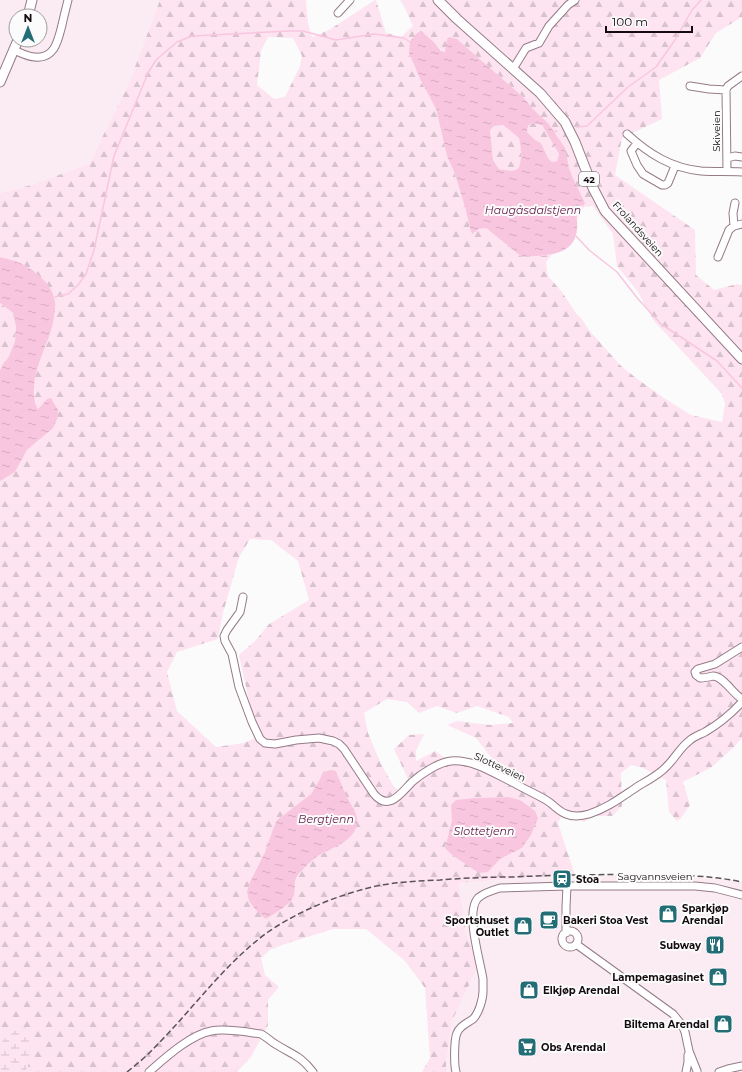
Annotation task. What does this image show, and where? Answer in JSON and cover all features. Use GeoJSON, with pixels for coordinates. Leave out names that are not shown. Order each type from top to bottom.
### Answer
{"type":"FeatureCollection","features":[{"type":"Feature","properties":{"kind":"main road","name":"Frolandsveien"},"geometry":{"type":"LineString","coordinates":[[438,0],[457,19],[540,92],[565,122],[575,142],[593,188],[605,211],[742,359]]}},
{"type":"Feature","properties":{"kind":"main road"},"geometry":{"type":"LineString","coordinates":[[0,82],[14,50]]}},
{"type":"Feature","properties":{"kind":"street"},"geometry":{"type":"LineString","coordinates":[[14,50],[36,57],[52,52],[57,44],[68,0]]}},
{"type":"Feature","properties":{"kind":"street"},"geometry":{"type":"LineString","coordinates":[[338,13],[350,0]]}},
{"type":"Feature","properties":{"kind":"street"},"geometry":{"type":"LineString","coordinates":[[513,69],[526,48],[539,43],[566,2],[575,0]]}},
{"type":"Feature","properties":{"kind":"street"},"geometry":{"type":"LineString","coordinates":[[690,86],[726,90],[728,86],[742,76]]}},
{"type":"Feature","properties":{"kind":"street","name":"Skiveien"},"geometry":{"type":"LineString","coordinates":[[726,90],[727,171]]}},
{"type":"Feature","properties":{"kind":"street"},"geometry":{"type":"LineString","coordinates":[[627,134],[636,143],[655,156],[675,166],[702,171],[742,172]]}},
{"type":"Feature","properties":{"kind":"street"},"geometry":{"type":"LineString","coordinates":[[636,143],[631,151],[644,176],[665,185],[668,183],[675,166]]}},
{"type":"Feature","properties":{"kind":"street"},"geometry":{"type":"LineString","coordinates":[[726,158],[735,156],[742,157]]}},
{"type":"Feature","properties":{"kind":"street"},"geometry":{"type":"LineString","coordinates":[[734,226],[733,213],[735,203]]}},
{"type":"Feature","properties":{"kind":"street"},"geometry":{"type":"LineString","coordinates":[[718,257],[729,230],[734,226],[742,224]]}},
{"type":"Feature","properties":{"kind":"street","name":"Slotteveien"},"geometry":{"type":"LineString","coordinates":[[244,597],[240,612],[224,636],[232,654],[239,687],[260,739],[265,743],[275,744],[319,738],[334,741],[344,749],[377,798],[386,802],[400,796],[413,782],[436,765],[451,761],[461,761],[477,765],[547,800],[564,814],[570,816],[589,814],[607,806],[655,776],[667,767],[677,753],[690,740],[720,723],[733,712],[742,700],[725,682],[718,677],[713,676],[700,678],[695,672],[698,669],[715,664],[742,647]]}},
{"type":"Feature","properties":{"kind":"street"},"geometry":{"type":"LineString","coordinates":[[566,933],[571,932],[577,935],[578,940],[576,944],[568,947],[563,942],[563,937],[566,933],[567,886]]}},
{"type":"Feature","properties":{"kind":"street","name":"Sagvannsveien"},"geometry":{"type":"LineString","coordinates":[[456,1072],[454,1066],[457,1032],[473,1019],[481,1006],[483,995],[483,980],[474,934],[474,904],[479,898],[490,891],[500,888],[567,886],[696,886],[715,888],[742,895]]}},
{"type":"Feature","properties":{"kind":"street"},"geometry":{"type":"LineString","coordinates":[[576,944],[673,1014],[682,1025],[689,1051],[699,1072]]}},
{"type":"Feature","properties":{"kind":"street"},"geometry":{"type":"LineString","coordinates":[[149,1072],[172,1052],[193,1038],[211,1031],[219,1030],[261,1034],[276,1045],[299,1057],[313,1072]]}},
{"type":"Feature","properties":{"kind":"street"},"geometry":{"type":"LineString","coordinates":[[689,1051],[686,1072],[691,1070],[699,1072]]}},
{"type":"Feature","properties":{"kind":"street"},"geometry":{"type":"LineString","coordinates":[[719,1072],[742,1066]]}},
{"type":"Feature","properties":{"kind":"shaded area"},"geometry":{"type":"Polygon","coordinates":[[[0,0],[160,0],[129,83],[89,164],[31,185],[0,193],[0,0]]]}},
{"type":"Feature","properties":{"kind":"shaded area","name":"Stoa"},"geometry":{"type":"Polygon","coordinates":[[[562,875],[672,876],[742,882],[742,1072],[446,1072],[452,1021],[479,964],[466,934],[459,883],[562,875]]]}},
{"type":"Feature","properties":{"kind":"green space"},"geometry":{"type":"Polygon","coordinates":[[[160,0],[306,0],[308,23],[312,37],[329,30],[376,0],[386,33],[401,37],[413,26],[400,0],[742,0],[742,17],[716,33],[700,58],[659,80],[662,119],[622,138],[615,175],[695,230],[696,275],[714,290],[737,284],[742,285],[742,738],[712,767],[683,782],[690,805],[681,818],[677,821],[669,812],[666,780],[643,768],[631,765],[621,773],[622,806],[612,816],[594,816],[584,822],[563,813],[558,823],[575,875],[459,883],[466,934],[479,964],[452,1021],[446,1072],[422,1072],[430,1058],[425,988],[405,961],[366,929],[333,929],[282,945],[270,950],[261,958],[265,975],[279,987],[268,1000],[268,1025],[251,1057],[237,1072],[25,1072],[28,1066],[25,1028],[11,1033],[0,1043],[0,481],[15,472],[27,450],[39,440],[58,410],[47,399],[38,409],[36,406],[34,388],[35,374],[47,342],[55,313],[55,297],[19,262],[0,257],[0,193],[31,185],[89,164],[129,83],[160,0]],[[421,31],[409,53],[420,79],[436,109],[447,156],[455,174],[472,233],[479,229],[486,228],[522,257],[552,255],[546,262],[548,276],[562,292],[589,330],[620,365],[664,398],[691,415],[722,422],[725,404],[722,394],[654,321],[638,292],[617,266],[613,234],[593,206],[584,207],[577,219],[575,204],[585,203],[548,123],[523,97],[457,39],[447,47],[446,52],[442,51],[421,31]],[[268,37],[261,51],[257,85],[274,99],[285,97],[300,66],[302,56],[293,38],[268,37]],[[250,539],[239,557],[223,613],[218,639],[177,652],[167,672],[177,711],[216,747],[244,743],[259,736],[252,714],[239,655],[256,640],[269,624],[309,600],[298,561],[271,540],[250,539]],[[387,699],[364,713],[368,733],[381,764],[394,787],[401,792],[408,779],[394,749],[409,735],[424,734],[416,751],[416,761],[435,751],[444,757],[494,772],[497,765],[476,738],[447,725],[457,721],[490,725],[513,723],[509,717],[477,706],[457,713],[437,706],[419,713],[407,702],[387,699]],[[336,771],[324,772],[311,794],[277,820],[265,852],[250,882],[260,915],[266,919],[271,916],[303,869],[315,858],[345,841],[353,807],[345,795],[336,771]],[[509,797],[474,798],[452,820],[445,848],[488,872],[500,859],[522,848],[520,800],[509,797]]]}},
{"type":"Feature","properties":{"kind":"green space"},"geometry":{"type":"Polygon","coordinates":[[[532,123],[542,125],[559,154],[557,161],[552,162],[548,158],[541,143],[535,140],[527,132],[528,126],[532,123]]]}},
{"type":"Feature","properties":{"kind":"green space"},"geometry":{"type":"Polygon","coordinates":[[[503,125],[519,138],[521,161],[519,169],[512,171],[499,169],[493,160],[490,130],[494,126],[503,125]]]}},
{"type":"Feature","properties":{"kind":"green space"},"geometry":{"type":"Polygon","coordinates":[[[0,303],[13,313],[16,327],[15,341],[9,356],[0,370],[0,303]]]}},
{"type":"Feature","properties":{"kind":"green space"},"geometry":{"type":"Polygon","coordinates":[[[25,1027],[31,1036],[28,1066],[25,1072],[0,1072],[0,1043],[11,1033],[25,1027]]]}},
{"type":"Feature","properties":{"kind":"water","name":"Haugåsdalstjenn"},"geometry":{"type":"Polygon","coordinates":[[[421,31],[434,42],[441,51],[445,52],[447,39],[449,37],[457,39],[523,97],[548,123],[565,148],[569,168],[585,203],[583,206],[575,204],[577,229],[575,238],[564,250],[548,255],[522,257],[486,228],[479,229],[472,234],[455,174],[447,156],[436,109],[420,79],[409,53],[410,42],[416,34],[421,31]],[[532,123],[528,126],[527,132],[535,140],[541,143],[548,158],[552,162],[557,161],[559,154],[542,125],[532,123]],[[503,125],[494,126],[490,130],[493,160],[499,169],[512,171],[518,169],[521,161],[519,138],[503,125]]]}},
{"type":"Feature","properties":{"kind":"water"},"geometry":{"type":"Polygon","coordinates":[[[0,257],[18,262],[36,273],[49,286],[54,297],[55,307],[53,320],[50,334],[37,369],[34,394],[38,409],[47,399],[51,398],[58,410],[58,417],[53,428],[27,450],[15,472],[0,481],[0,370],[9,356],[15,341],[16,327],[13,313],[0,303],[0,257]]]}},
{"type":"Feature","properties":{"kind":"water","name":"Bergtjenn"},"geometry":{"type":"Polygon","coordinates":[[[331,770],[336,771],[357,816],[357,824],[354,831],[345,841],[318,856],[305,867],[295,881],[294,894],[291,901],[266,919],[260,915],[249,901],[247,891],[265,852],[273,829],[277,820],[311,794],[324,772],[331,770]]]}},
{"type":"Feature","properties":{"kind":"water","name":"Slottetjenn"},"geometry":{"type":"Polygon","coordinates":[[[509,797],[520,800],[535,811],[538,818],[531,835],[522,848],[500,859],[488,872],[479,873],[452,855],[445,848],[452,820],[451,805],[456,800],[509,797]]]}},
{"type":"Feature","properties":{"kind":"waterway"},"geometry":{"type":"LineString","coordinates":[[577,127],[587,126],[628,87],[656,67],[675,40],[692,10],[701,0]]}},
{"type":"Feature","properties":{"kind":"waterway"},"geometry":{"type":"LineString","coordinates":[[55,297],[68,294],[78,285],[86,274],[94,250],[114,156],[148,73],[156,60],[177,42],[192,36],[290,31],[303,31],[336,40],[374,34],[404,38],[410,42]]}},
{"type":"Feature","properties":{"kind":"waterway"},"geometry":{"type":"LineString","coordinates":[[553,132],[557,131]]}},
{"type":"Feature","properties":{"kind":"waterway"},"geometry":{"type":"LineString","coordinates":[[576,236],[589,250],[617,272],[638,299],[661,324],[717,361],[742,388]]}},
{"type":"Feature","properties":{"kind":"railway"},"geometry":{"type":"LineString","coordinates":[[127,1072],[152,1050],[223,972],[252,945],[268,932],[292,917],[344,895],[380,885],[414,881],[485,877],[668,875],[705,877],[742,882]]}},
{"type":"Feature","properties":{"kind":"place","name":"Stoa"},"geometry":{"type":"Point","coordinates":[562,879]}},
{"type":"Feature","properties":{"kind":"place","name":"Sparkjøp Arendal"},"geometry":{"type":"Point","coordinates":[668,914]}},
{"type":"Feature","properties":{"kind":"place","name":"Bakeri Stoa Vest"},"geometry":{"type":"Point","coordinates":[549,920]}},
{"type":"Feature","properties":{"kind":"place","name":"Sportshuset Outlet"},"geometry":{"type":"Point","coordinates":[523,926]}},
{"type":"Feature","properties":{"kind":"place","name":"Subway"},"geometry":{"type":"Point","coordinates":[715,945]}},
{"type":"Feature","properties":{"kind":"place","name":"Lampemagasinet"},"geometry":{"type":"Point","coordinates":[718,977]}},
{"type":"Feature","properties":{"kind":"place","name":"Elkjøp Arendal"},"geometry":{"type":"Point","coordinates":[529,990]}},
{"type":"Feature","properties":{"kind":"place","name":"Biltema Arendal"},"geometry":{"type":"Point","coordinates":[723,1024]}},
{"type":"Feature","properties":{"kind":"place","name":"Obs Arendal"},"geometry":{"type":"Point","coordinates":[527,1047]}}]}
